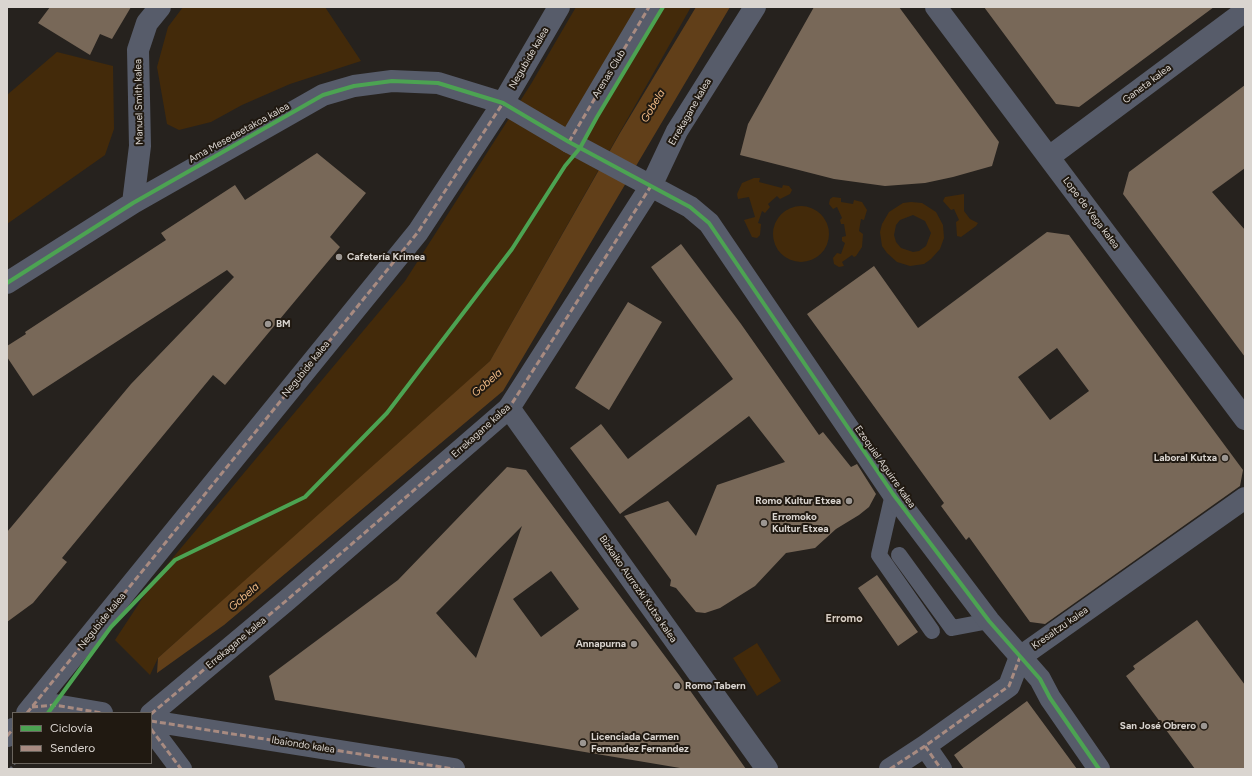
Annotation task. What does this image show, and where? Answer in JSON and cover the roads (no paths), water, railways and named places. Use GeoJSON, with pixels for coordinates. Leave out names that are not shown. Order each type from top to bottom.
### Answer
{"type":"FeatureCollection","features":[{"type":"Feature","properties":{"kind":"street","name":"Manuel Smith kalea"},"geometry":{"type":"LineString","coordinates":[[133,203],[140,146],[138,50],[146,22],[160,7]]}},
{"type":"Feature","properties":{"kind":"street","name":"Negubide kalea"},"geometry":{"type":"LineString","coordinates":[[30,710],[418,232],[502,103],[559,7]]}},
{"type":"Feature","properties":{"kind":"street","name":"Arenas Club"},"geometry":{"type":"LineString","coordinates":[[575,145],[649,7]]}},
{"type":"Feature","properties":{"kind":"street","name":"Errekagane kalea"},"geometry":{"type":"LineString","coordinates":[[152,713],[287,600],[509,408],[651,186],[677,131],[755,7]]}},
{"type":"Feature","properties":{"kind":"street","name":"Lope de Vega kalea"},"geometry":{"type":"LineString","coordinates":[[936,7],[1245,419]]}},
{"type":"Feature","properties":{"kind":"street","name":"Ganeta kalea"},"geometry":{"type":"LineString","coordinates":[[1049,157],[1245,11]]}},
{"type":"Feature","properties":{"kind":"street","name":"Ama Mesedeetakoa kalea"},"geometry":{"type":"LineString","coordinates":[[7,283],[133,203],[323,95],[354,86],[392,81],[438,84],[502,103]]}},
{"type":"Feature","properties":{"kind":"street"},"geometry":{"type":"LineString","coordinates":[[502,103],[575,145]]}},
{"type":"Feature","properties":{"kind":"street","name":"Ezequiel Aguirre kalea"},"geometry":{"type":"LineString","coordinates":[[575,145],[690,207],[710,223],[893,494],[989,621],[1040,679],[1050,698],[1099,769]]}},
{"type":"Feature","properties":{"kind":"street","name":"Bizkaiko Aurrezki Kutxa kalea"},"geometry":{"type":"LineString","coordinates":[[509,408],[767,769]]}},
{"type":"Feature","properties":{"kind":"street","name":"Kresaltzu kalea"},"geometry":{"type":"LineString","coordinates":[[1020,657],[1245,498]]}},
{"type":"Feature","properties":{"kind":"street"},"geometry":{"type":"LineString","coordinates":[[890,769],[1009,686],[1020,657]]}},
{"type":"Feature","properties":{"kind":"street"},"geometry":{"type":"LineString","coordinates":[[30,710],[55,705],[96,712]]}},
{"type":"Feature","properties":{"kind":"street","name":"Ibaiondo kalea"},"geometry":{"type":"LineString","coordinates":[[152,721],[454,769]]}},
{"type":"Feature","properties":{"kind":"street"},"geometry":{"type":"LineString","coordinates":[[152,730],[181,769]]}},
{"type":"Feature","properties":{"kind":"street"},"geometry":{"type":"LineString","coordinates":[[925,746],[941,769]]}},
{"type":"Feature","properties":{"kind":"lane"},"geometry":{"type":"LineString","coordinates":[[893,494],[879,555],[932,631]]}},
{"type":"Feature","properties":{"kind":"lane"},"geometry":{"type":"LineString","coordinates":[[899,555],[952,628],[989,621]]}},
{"type":"Feature","properties":{"kind":"water","name":"Gobela"},"geometry":{"type":"Polygon","coordinates":[[[696,7],[730,7],[503,391],[224,625],[157,673],[158,658],[490,361],[620,133],[696,7]]]}},
{"type":"Feature","properties":{"kind":"place","name":"Cafetería Krimea"},"geometry":{"type":"Point","coordinates":[339,257]}},
{"type":"Feature","properties":{"kind":"place","name":"BM"},"geometry":{"type":"Point","coordinates":[268,324]}},
{"type":"Feature","properties":{"kind":"place","name":"Laboral Kutxa"},"geometry":{"type":"Point","coordinates":[1225,458]}},
{"type":"Feature","properties":{"kind":"place","name":"Romo Kultur Etxea"},"geometry":{"type":"Point","coordinates":[849,501]}},
{"type":"Feature","properties":{"kind":"place","name":"Erromoko Kultur Etxea"},"geometry":{"type":"Point","coordinates":[764,523]}},
{"type":"Feature","properties":{"kind":"place","name":"Annapurna"},"geometry":{"type":"Point","coordinates":[634,644]}},
{"type":"Feature","properties":{"kind":"place","name":"Romo Tabern"},"geometry":{"type":"Point","coordinates":[677,686]}},
{"type":"Feature","properties":{"kind":"place","name":"San José Obrero"},"geometry":{"type":"Point","coordinates":[1204,726]}},
{"type":"Feature","properties":{"kind":"place","name":"Licenciada Carmen Fernandez Fernandez"},"geometry":{"type":"Point","coordinates":[583,743]}},
{"type":"Feature","properties":{"kind":"district","name":"Erromo"},"geometry":{"type":"Point","coordinates":[844,619]}}]}
